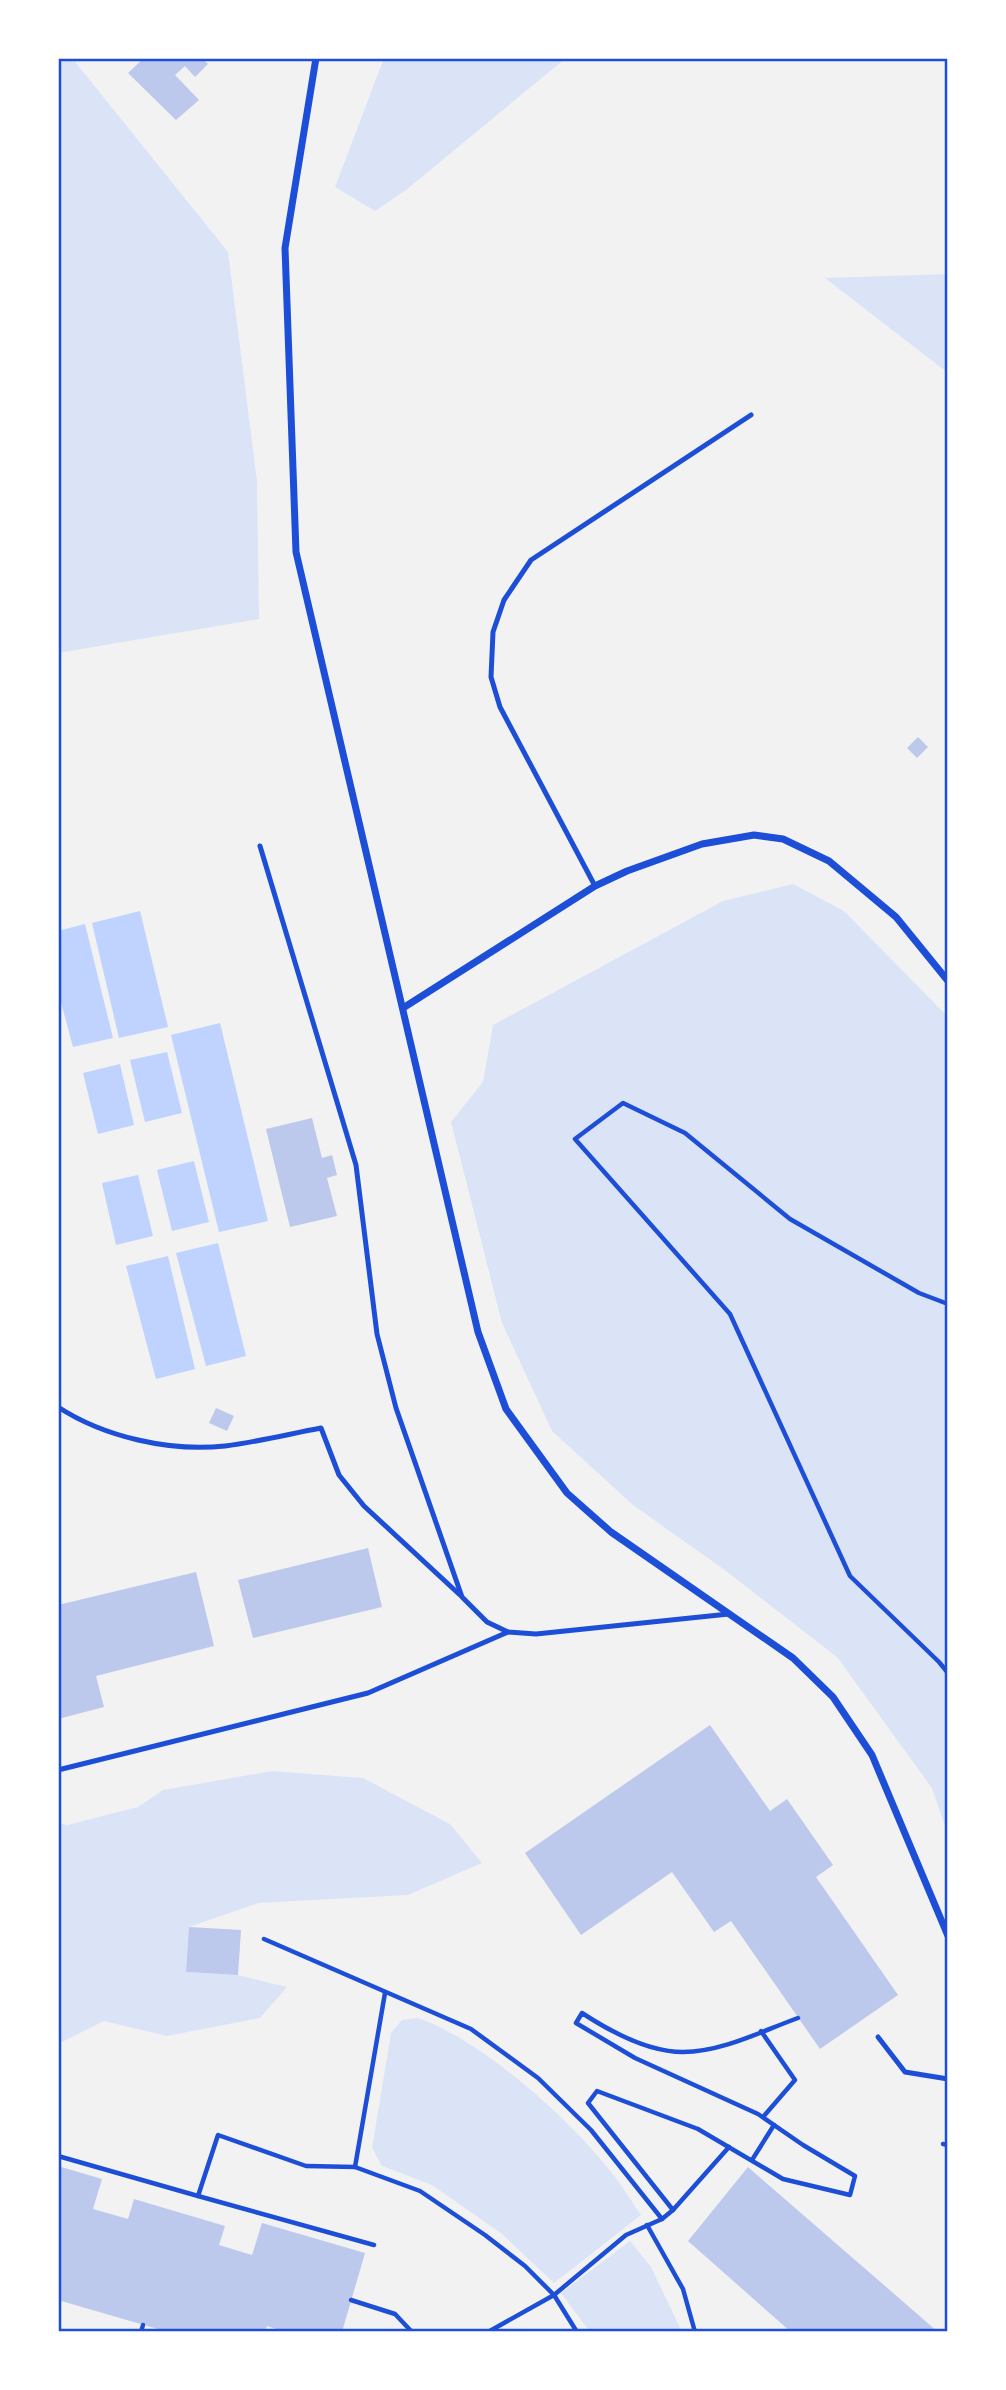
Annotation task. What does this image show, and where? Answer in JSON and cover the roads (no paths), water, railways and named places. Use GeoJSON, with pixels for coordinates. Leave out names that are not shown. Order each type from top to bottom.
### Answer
{"type":"FeatureCollection","features":[{"type":"Feature","properties":{"kind":"street"},"geometry":{"type":"LineString","coordinates":[[316,58],[285,248],[296,552],[478,1332],[506,1409],[567,1493],[611,1532],[793,1658],[833,1697],[872,1755],[948,1936]]}},
{"type":"Feature","properties":{"kind":"street"},"geometry":{"type":"LineString","coordinates":[[403,1007],[595,886],[627,871],[702,844],[754,835],[783,839],[829,861],[896,917],[948,981]]}},
{"type":"Feature","properties":{"kind":"lane"},"geometry":{"type":"LineString","coordinates":[[595,886],[500,707],[491,677],[493,632],[500,610],[531,560],[751,415]]}},
{"type":"Feature","properties":{"kind":"lane"},"geometry":{"type":"LineString","coordinates":[[260,846],[356,1165],[377,1335],[393,1396],[462,1597]]}},
{"type":"Feature","properties":{"kind":"lane"},"geometry":{"type":"LineString","coordinates":[[58,1407],[70,1415],[124,1437],[169,1445],[223,1446],[321,1428],[339,1475],[364,1506],[487,1622],[508,1632],[536,1634],[729,1614]]}},
{"type":"Feature","properties":{"kind":"lane"},"geometry":{"type":"LineString","coordinates":[[58,1770],[368,1693],[508,1632]]}},
{"type":"Feature","properties":{"kind":"lane"},"geometry":{"type":"LineString","coordinates":[[878,2037],[905,2071],[948,2079]]}},
{"type":"Feature","properties":{"kind":"water"},"geometry":{"type":"Polygon","coordinates":[[[140,911],[168,1027],[119,1038],[92,923],[140,911]]]}},
{"type":"Feature","properties":{"kind":"water"},"geometry":{"type":"Polygon","coordinates":[[[85,924],[113,1038],[73,1047],[58,991],[58,931],[85,924]]]}},
{"type":"Feature","properties":{"kind":"water"},"geometry":{"type":"Polygon","coordinates":[[[220,1023],[268,1221],[219,1232],[171,1035],[220,1023]]]}},
{"type":"Feature","properties":{"kind":"water"},"geometry":{"type":"Polygon","coordinates":[[[167,1052],[182,1113],[145,1122],[130,1060],[167,1052]]]}},
{"type":"Feature","properties":{"kind":"water"},"geometry":{"type":"Polygon","coordinates":[[[120,1064],[134,1125],[98,1134],[83,1073],[120,1064]]]}},
{"type":"Feature","properties":{"kind":"water"},"geometry":{"type":"Polygon","coordinates":[[[194,1161],[209,1222],[172,1231],[157,1170],[194,1161]]]}},
{"type":"Feature","properties":{"kind":"water"},"geometry":{"type":"Polygon","coordinates":[[[138,1175],[153,1236],[116,1245],[102,1183],[138,1175]]]}},
{"type":"Feature","properties":{"kind":"water"},"geometry":{"type":"Polygon","coordinates":[[[218,1243],[246,1356],[206,1366],[176,1253],[218,1243]]]}},
{"type":"Feature","properties":{"kind":"water"},"geometry":{"type":"Polygon","coordinates":[[[168,1256],[195,1369],[156,1379],[126,1266],[168,1256]]]}}]}
